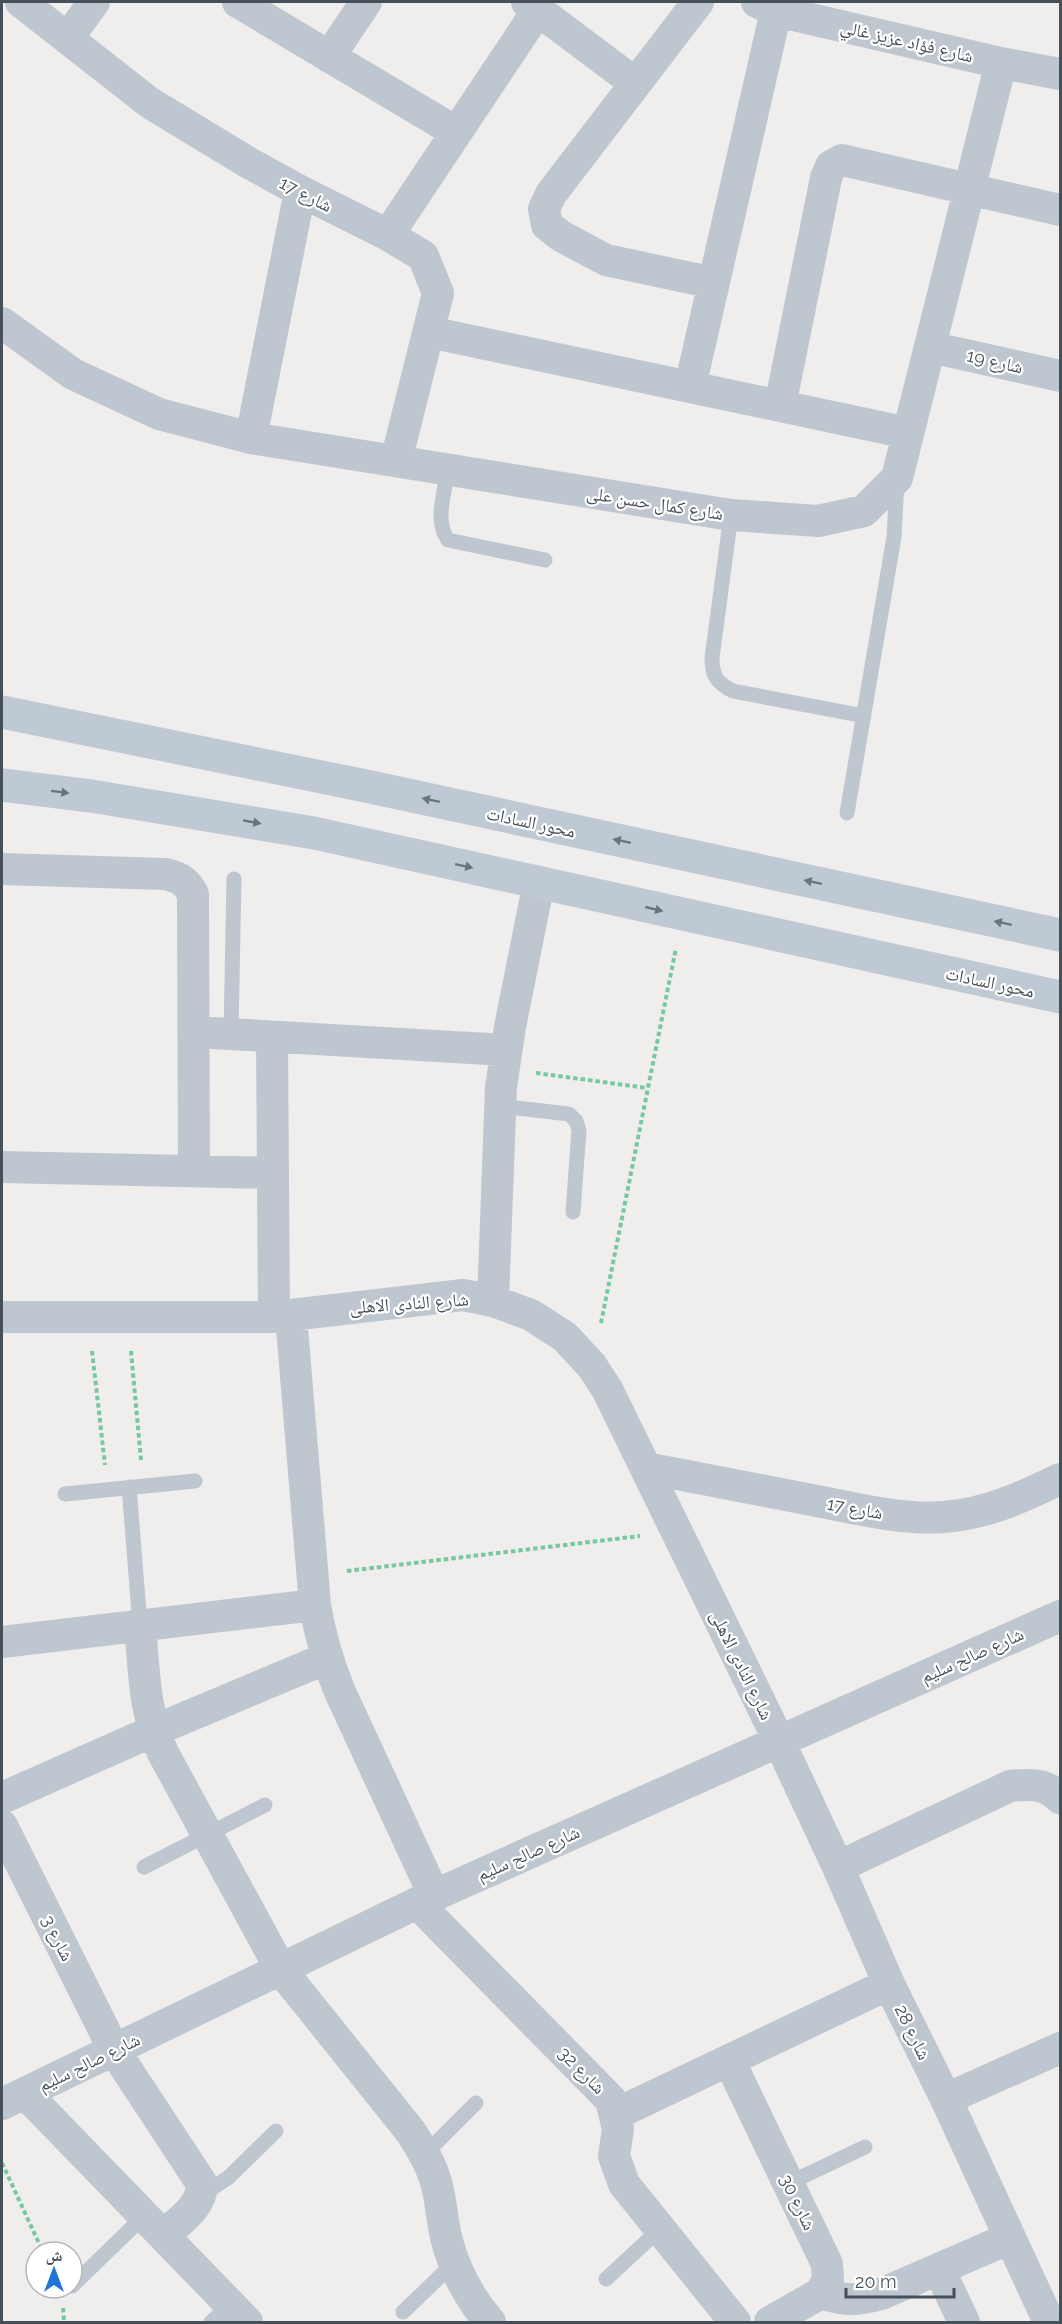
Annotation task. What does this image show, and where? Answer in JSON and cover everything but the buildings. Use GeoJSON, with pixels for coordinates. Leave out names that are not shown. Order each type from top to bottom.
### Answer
{"type":"FeatureCollection","features":[{"type":"Feature","properties":{"kind":"street","name":"شارع 17"},"geometry":{"type":"LineString","coordinates":[[21,2],[150,104],[300,191],[388,235],[423,256],[438,293],[396,461]]}},
{"type":"Feature","properties":{"kind":"street"},"geometry":{"type":"LineString","coordinates":[[68,38],[94,2]]}},
{"type":"Feature","properties":{"kind":"street"},"geometry":{"type":"LineString","coordinates":[[329,57],[366,2]]}},
{"type":"Feature","properties":{"kind":"street"},"geometry":{"type":"LineString","coordinates":[[698,2],[551,194],[543,209],[547,225],[561,236],[606,260],[714,283]]}},
{"type":"Feature","properties":{"kind":"street"},"geometry":{"type":"LineString","coordinates":[[247,4],[329,57],[456,132]]}},
{"type":"Feature","properties":{"kind":"street"},"geometry":{"type":"LineString","coordinates":[[388,235],[456,132],[532,6],[635,82]]}},
{"type":"Feature","properties":{"kind":"street"},"geometry":{"type":"LineString","coordinates":[[690,387],[714,283],[766,6]]}},
{"type":"Feature","properties":{"kind":"street","name":"شارع فؤاد عزيز غالي"},"geometry":{"type":"LineString","coordinates":[[766,6],[1001,63],[1060,74]]}},
{"type":"Feature","properties":{"kind":"street"},"geometry":{"type":"LineString","coordinates":[[897,478],[1001,63]]}},
{"type":"Feature","properties":{"kind":"street"},"geometry":{"type":"LineString","coordinates":[[780,406],[826,178],[831,166],[843,160],[1060,210]]}},
{"type":"Feature","properties":{"kind":"street"},"geometry":{"type":"LineString","coordinates":[[251,438],[300,191]]}},
{"type":"Feature","properties":{"kind":"street","name":"شارع كمال حسن على"},"geometry":{"type":"LineString","coordinates":[[2,323],[73,374],[159,414],[251,438],[731,515],[818,521],[864,511],[897,478]]}},
{"type":"Feature","properties":{"kind":"street"},"geometry":{"type":"LineString","coordinates":[[429,332],[908,434]]}},
{"type":"Feature","properties":{"kind":"street","name":"شارع 19"},"geometry":{"type":"LineString","coordinates":[[930,347],[1060,376]]}},
{"type":"Feature","properties":{"kind":"street","name":"محور السادات"},"geometry":{"type":"LineString","coordinates":[[2,712],[350,783],[1060,935]]}},
{"type":"Feature","properties":{"kind":"street","name":"محور السادات"},"geometry":{"type":"LineString","coordinates":[[2,785],[102,798],[303,831],[1060,998]]}},
{"type":"Feature","properties":{"kind":"street"},"geometry":{"type":"LineString","coordinates":[[2,869],[165,874],[178,876],[187,883],[193,894],[194,1171]]}},
{"type":"Feature","properties":{"kind":"street"},"geometry":{"type":"LineString","coordinates":[[493,1301],[500,1106],[504,1059],[539,882]]}},
{"type":"Feature","properties":{"kind":"street"},"geometry":{"type":"LineString","coordinates":[[194,1032],[504,1059]]}},
{"type":"Feature","properties":{"kind":"street"},"geometry":{"type":"LineString","coordinates":[[272,1037],[273,1173],[282,1316],[314,1590],[327,1658],[425,1899]]}},
{"type":"Feature","properties":{"kind":"street"},"geometry":{"type":"LineString","coordinates":[[2,1167],[273,1173]]}},
{"type":"Feature","properties":{"kind":"street","name":"شارع النادى الاهلى"},"geometry":{"type":"LineString","coordinates":[[2,1317],[282,1316],[463,1295],[493,1301],[531,1315],[565,1337],[592,1366],[608,1390],[779,1741]]}},
{"type":"Feature","properties":{"kind":"street","name":"شارع 17"},"geometry":{"type":"LineString","coordinates":[[646,1468],[857,1509],[900,1515],[943,1517],[986,1510],[1027,1495],[1060,1479]]}},
{"type":"Feature","properties":{"kind":"street"},"geometry":{"type":"LineString","coordinates":[[2,1642],[140,1625],[314,1590]]}},
{"type":"Feature","properties":{"kind":"street","name":"شارع صالح سليم"},"geometry":{"type":"LineString","coordinates":[[13,2098],[425,1899],[1060,1616]]}},
{"type":"Feature","properties":{"kind":"street"},"geometry":{"type":"LineString","coordinates":[[140,1625],[147,1704],[153,1731],[281,1970],[411,2132],[425,2154],[436,2181],[446,2236],[454,2263],[464,2287],[490,2322]]}},
{"type":"Feature","properties":{"kind":"street"},"geometry":{"type":"LineString","coordinates":[[2,1798],[327,1658]]}},
{"type":"Feature","properties":{"kind":"street","name":"شارع 28"},"geometry":{"type":"LineString","coordinates":[[779,1741],[889,1984],[946,2099],[1049,2322]]}},
{"type":"Feature","properties":{"kind":"street"},"geometry":{"type":"LineString","coordinates":[[838,1867],[1010,1786],[1032,1783],[1054,1791],[1060,1798]]}},
{"type":"Feature","properties":{"kind":"street","name":"شارع 3"},"geometry":{"type":"LineString","coordinates":[[2,1826],[114,2050],[199,2176],[202,2195]]}},
{"type":"Feature","properties":{"kind":"street","name":"شارع 32"},"geometry":{"type":"LineString","coordinates":[[425,1899],[611,2100],[618,2129],[614,2156],[624,2184],[735,2322]]}},
{"type":"Feature","properties":{"kind":"street"},"geometry":{"type":"LineString","coordinates":[[616,2114],[889,1984]]}},
{"type":"Feature","properties":{"kind":"street"},"geometry":{"type":"LineString","coordinates":[[946,2099],[1060,2048]]}},
{"type":"Feature","properties":{"kind":"street","name":"شارع 30"},"geometry":{"type":"LineString","coordinates":[[729,2060],[827,2264],[828,2279],[821,2293]]}},
{"type":"Feature","properties":{"kind":"street"},"geometry":{"type":"LineString","coordinates":[[13,2098],[154,2226],[229,2316]]}},
{"type":"Feature","properties":{"kind":"street"},"geometry":{"type":"LineString","coordinates":[[154,2226],[198,2203],[202,2195]]}},
{"type":"Feature","properties":{"kind":"street"},"geometry":{"type":"LineString","coordinates":[[770,2322],[821,2293],[840,2300],[862,2300],[881,2294],[1010,2238]]}},
{"type":"Feature","properties":{"kind":"street"},"geometry":{"type":"LineString","coordinates":[[939,2269],[964,2322]]}},
{"type":"Feature","properties":{"kind":"lane"},"geometry":{"type":"LineString","coordinates":[[448,469],[440,520],[441,531],[448,540],[545,560]]}},
{"type":"Feature","properties":{"kind":"lane"},"geometry":{"type":"LineString","coordinates":[[847,813],[894,537],[897,478]]}},
{"type":"Feature","properties":{"kind":"lane"},"geometry":{"type":"LineString","coordinates":[[731,515],[712,673],[720,684],[734,691],[864,716]]}},
{"type":"Feature","properties":{"kind":"lane"},"geometry":{"type":"LineString","coordinates":[[231,1034],[234,879]]}},
{"type":"Feature","properties":{"kind":"lane"},"geometry":{"type":"LineString","coordinates":[[500,1106],[569,1114],[576,1121],[579,1130],[573,1212]]}},
{"type":"Feature","properties":{"kind":"lane"},"geometry":{"type":"LineString","coordinates":[[65,1494],[195,1481]]}},
{"type":"Feature","properties":{"kind":"lane"},"geometry":{"type":"LineString","coordinates":[[136,1487],[140,1625]]}},
{"type":"Feature","properties":{"kind":"lane"},"geometry":{"type":"LineString","coordinates":[[144,1867],[265,1805]]}},
{"type":"Feature","properties":{"kind":"lane"},"geometry":{"type":"LineString","coordinates":[[425,2154],[476,2103]]}},
{"type":"Feature","properties":{"kind":"lane"},"geometry":{"type":"LineString","coordinates":[[202,2195],[230,2177],[276,2131]]}},
{"type":"Feature","properties":{"kind":"lane"},"geometry":{"type":"LineString","coordinates":[[789,2183],[865,2147]]}},
{"type":"Feature","properties":{"kind":"lane"},"geometry":{"type":"LineString","coordinates":[[84,2278],[154,2226]]}},
{"type":"Feature","properties":{"kind":"lane"},"geometry":{"type":"LineString","coordinates":[[606,2279],[660,2229]]}},
{"type":"Feature","properties":{"kind":"lane"},"geometry":{"type":"LineString","coordinates":[[403,2312],[454,2263]]}},
{"type":"Feature","properties":{"kind":"path"},"geometry":{"type":"LineString","coordinates":[[592,1366],[683,915]]}},
{"type":"Feature","properties":{"kind":"path"},"geometry":{"type":"LineString","coordinates":[[504,1059],[647,1088]]}},
{"type":"Feature","properties":{"kind":"path"},"geometry":{"type":"LineString","coordinates":[[89,1317],[107,1490]]}},
{"type":"Feature","properties":{"kind":"path"},"geometry":{"type":"LineString","coordinates":[[128,1317],[136,1487]]}},
{"type":"Feature","properties":{"kind":"path"},"geometry":{"type":"LineString","coordinates":[[314,1590],[677,1531]]}},
{"type":"Feature","properties":{"kind":"path"},"geometry":{"type":"LineString","coordinates":[[2,2163],[37,2240]]}}]}
